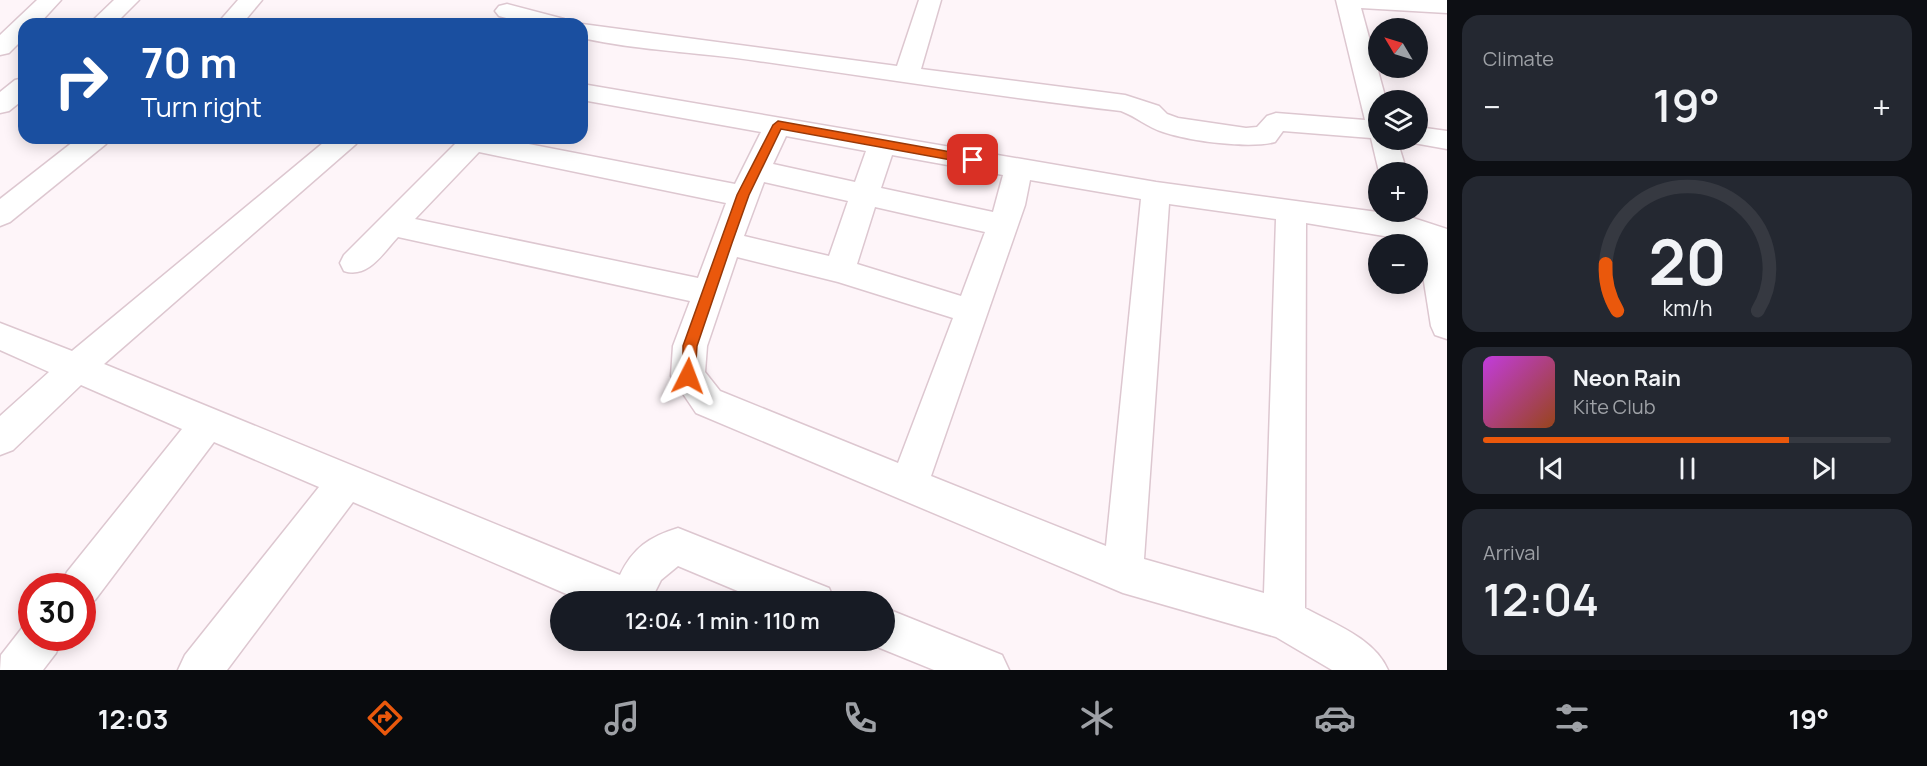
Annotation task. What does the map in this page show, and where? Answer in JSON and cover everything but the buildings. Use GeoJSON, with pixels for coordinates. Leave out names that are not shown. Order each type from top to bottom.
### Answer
{"type":"FeatureCollection","features":[{"type":"Feature","properties":{"kind":"street"},"geometry":{"type":"LineString","coordinates":[[32,18],[50,0]]}},
{"type":"Feature","properties":{"kind":"street"},"geometry":{"type":"LineString","coordinates":[[108,18],[128,0]]}},
{"type":"Feature","properties":{"kind":"street"},"geometry":{"type":"LineString","coordinates":[[234,18],[251,0]]}},
{"type":"Feature","properties":{"kind":"street"},"geometry":{"type":"LineString","coordinates":[[906,76],[930,0]]}},
{"type":"Feature","properties":{"kind":"street"},"geometry":{"type":"LineString","coordinates":[[1371,90],[1348,0],[1433,4]]}},
{"type":"Feature","properties":{"kind":"street"},"geometry":{"type":"LineString","coordinates":[[507,12],[532,18]]}},
{"type":"Feature","properties":{"kind":"street"},"geometry":{"type":"LineString","coordinates":[[0,49],[18,32]]}},
{"type":"Feature","properties":{"kind":"street"},"geometry":{"type":"LineString","coordinates":[[588,33],[603,37],[725,48],[906,76],[1125,103],[1150,112],[1158,120],[1173,126],[1246,137],[1265,136],[1276,122],[1368,129]]}},
{"type":"Feature","properties":{"kind":"street"},"geometry":{"type":"LineString","coordinates":[[0,49],[18,49]]}},
{"type":"Feature","properties":{"kind":"street"},"geometry":{"type":"LineString","coordinates":[[0,105],[18,91]]}},
{"type":"Feature","properties":{"kind":"street"},"geometry":{"type":"LineString","coordinates":[[588,93],[1156,192],[1421,228],[1447,326]]}},
{"type":"Feature","properties":{"kind":"street"},"geometry":{"type":"LineString","coordinates":[[778,125],[749,183],[690,346],[688,376],[708,402],[1123,573],[1284,619],[1343,652],[1366,670]]}},
{"type":"Feature","properties":{"kind":"street"},"geometry":{"type":"LineString","coordinates":[[1428,137],[1447,140]]}},
{"type":"Feature","properties":{"kind":"street"},"geometry":{"type":"LineString","coordinates":[[839,270],[882,143]]}},
{"type":"Feature","properties":{"kind":"street"},"geometry":{"type":"LineString","coordinates":[[0,215],[89,144]]}},
{"type":"Feature","properties":{"kind":"street"},"geometry":{"type":"LineString","coordinates":[[0,439],[76,367],[339,144]]}},
{"type":"Feature","properties":{"kind":"street"},"geometry":{"type":"LineString","coordinates":[[355,262],[470,144]]}},
{"type":"Feature","properties":{"kind":"street"},"geometry":{"type":"LineString","coordinates":[[500,144],[749,183],[865,194],[1002,225]]}},
{"type":"Feature","properties":{"kind":"street"},"geometry":{"type":"LineString","coordinates":[[909,484],[970,310],[1010,205],[1018,169]]}},
{"type":"Feature","properties":{"kind":"street"},"geometry":{"type":"LineString","coordinates":[[1123,573],[1156,192]]}},
{"type":"Feature","properties":{"kind":"street"},"geometry":{"type":"LineString","coordinates":[[1284,619],[1292,211]]}},
{"type":"Feature","properties":{"kind":"street"},"geometry":{"type":"LineString","coordinates":[[392,225],[709,293]]}},
{"type":"Feature","properties":{"kind":"street"},"geometry":{"type":"LineString","coordinates":[[726,243],[839,270],[970,310]]}},
{"type":"Feature","properties":{"kind":"street"},"geometry":{"type":"LineString","coordinates":[[0,336],[609,591]]}},
{"type":"Feature","properties":{"kind":"street"},"geometry":{"type":"LineString","coordinates":[[91,573],[209,422]]}},
{"type":"Feature","properties":{"kind":"street"},"geometry":{"type":"LineString","coordinates":[[200,670],[347,481]]}},
{"type":"Feature","properties":{"kind":"street"},"geometry":{"type":"LineString","coordinates":[[634,591],[646,566],[661,551],[678,547],[788,591]]}},
{"type":"Feature","properties":{"kind":"street"},"geometry":{"type":"LineString","coordinates":[[895,633],[987,670]]}},
{"type":"Feature","properties":{"kind":"street"},"geometry":{"type":"LineString","coordinates":[[16,670],[31,651]]}},
{"type":"Feature","properties":{"kind":"route"},"geometry":{"type":"LineString","coordinates":[[688,376],[690,346],[743,195],[778,125],[973,160]]}}]}
